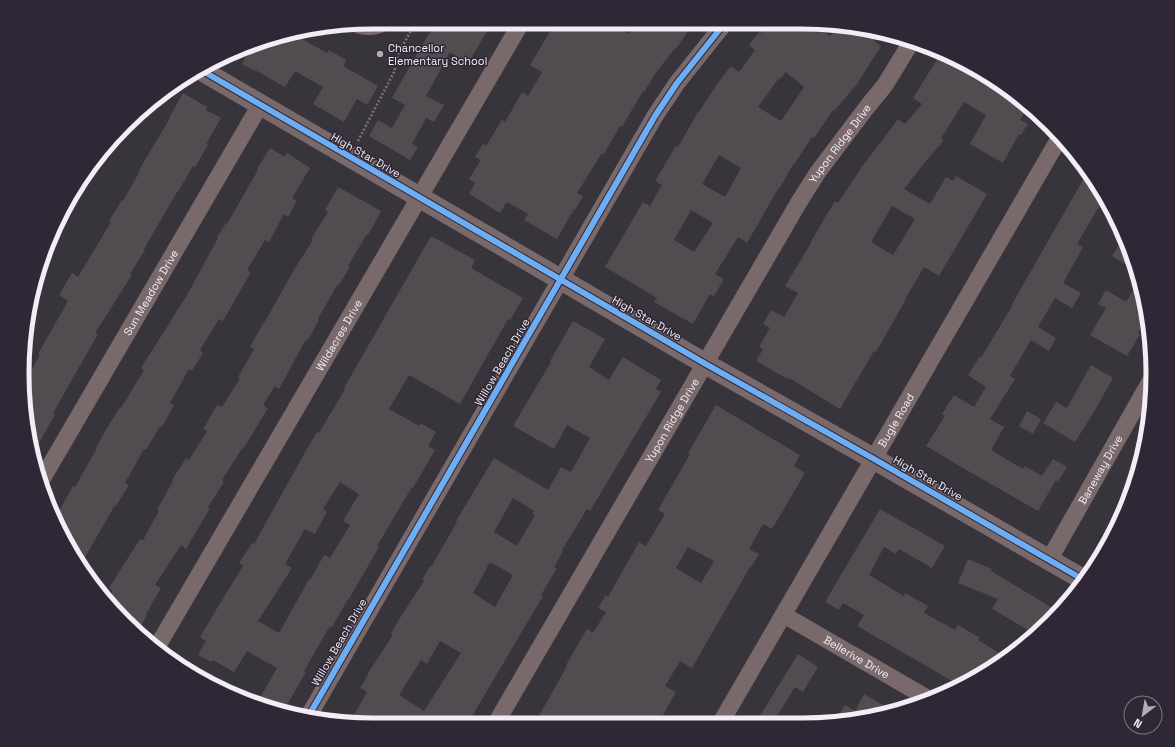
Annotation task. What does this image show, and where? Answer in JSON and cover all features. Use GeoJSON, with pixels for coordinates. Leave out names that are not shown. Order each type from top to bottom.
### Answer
{"type":"FeatureCollection","features":[{"type":"Feature","properties":{"kind":"street","name":"Wildacres Drive"},"geometry":{"type":"LineString","coordinates":[[159,643],[517,29]]}},
{"type":"Feature","properties":{"kind":"street","name":"Willow Beach Drive"},"geometry":{"type":"LineString","coordinates":[[311,712],[655,116],[678,83],[720,29]]}},
{"type":"Feature","properties":{"kind":"street","name":"Yupon Ridge Drive"},"geometry":{"type":"LineString","coordinates":[[499,718],[704,363],[803,196],[818,172],[885,85],[909,46]]}},
{"type":"Feature","properties":{"kind":"street","name":"High Star Drive"},"geometry":{"type":"LineString","coordinates":[[206,73],[704,363],[1079,577]]}},
{"type":"Feature","properties":{"kind":"street","name":"Sun Meadow Drive"},"geometry":{"type":"LineString","coordinates":[[45,476],[260,105]]}},
{"type":"Feature","properties":{"kind":"street","name":"Bugle Road"},"geometry":{"type":"LineString","coordinates":[[724,718],[1057,142]]}},
{"type":"Feature","properties":{"kind":"street","name":"Baneway Drive"},"geometry":{"type":"LineString","coordinates":[[1049,560],[1145,390]]}},
{"type":"Feature","properties":{"kind":"street","name":"Bellerive Drive"},"geometry":{"type":"LineString","coordinates":[[784,615],[923,696]]}},
{"type":"Feature","properties":{"kind":"lane"},"geometry":{"type":"LineString","coordinates":[[359,30],[371,32],[382,29]]}},
{"type":"Feature","properties":{"kind":"path"},"geometry":{"type":"LineString","coordinates":[[349,157],[394,72],[400,50],[412,29]]}},
{"type":"Feature","properties":{"kind":"building"},"geometry":{"type":"Polygon","coordinates":[[[432,29],[488,30],[468,63],[450,52],[426,96],[444,105],[434,122],[426,118],[412,144],[418,147],[410,160],[369,136],[378,120],[392,128],[405,105],[392,98],[432,29]]]}},
{"type":"Feature","properties":{"kind":"building"},"geometry":{"type":"Polygon","coordinates":[[[551,29],[622,29],[629,34],[633,29],[690,29],[676,49],[675,48],[655,74],[644,92],[643,91],[622,127],[620,126],[604,154],[602,153],[577,193],[583,196],[557,239],[524,220],[528,214],[507,202],[500,213],[469,194],[475,183],[469,179],[481,160],[475,157],[483,144],[486,146],[502,120],[505,122],[522,92],[528,96],[542,72],[530,65],[551,29]]]}},
{"type":"Feature","properties":{"kind":"building"},"geometry":{"type":"Polygon","coordinates":[[[763,29],[820,30],[830,36],[833,31],[846,32],[876,38],[874,41],[881,46],[857,84],[834,111],[833,110],[814,138],[812,137],[794,163],[747,243],[738,237],[715,274],[724,279],[714,296],[710,294],[693,324],[654,302],[657,298],[605,267],[643,202],[650,206],[662,185],[655,181],[676,146],[678,147],[698,112],[731,66],[739,72],[755,50],[749,45],[759,32],[760,34],[763,29]],[[786,72],[780,79],[779,78],[758,107],[781,121],[804,87],[786,72]],[[719,155],[702,184],[725,197],[741,168],[719,155]],[[691,210],[674,240],[694,252],[713,223],[691,210]]]}},
{"type":"Feature","properties":{"kind":"building"},"geometry":{"type":"Polygon","coordinates":[[[299,37],[327,53],[329,50],[346,60],[343,66],[378,86],[367,105],[357,99],[344,122],[313,104],[323,87],[295,71],[285,87],[242,64],[248,53],[263,47],[299,37]]]}},
{"type":"Feature","properties":{"kind":"building"},"geometry":{"type":"Polygon","coordinates":[[[938,57],[973,75],[972,77],[1011,100],[1026,111],[1020,120],[1028,124],[1021,135],[1019,134],[1003,163],[970,144],[986,115],[964,102],[941,138],[944,140],[904,189],[930,204],[946,177],[953,181],[956,176],[987,194],[939,276],[924,267],[876,352],[874,351],[840,409],[789,378],[788,379],[756,361],[763,349],[759,347],[770,328],[763,324],[771,310],[784,317],[798,293],[785,286],[835,201],[838,203],[861,168],[898,119],[905,124],[922,104],[913,98],[938,57]],[[892,206],[871,242],[893,255],[915,219],[892,206]]]}},
{"type":"Feature","properties":{"kind":"building"},"geometry":{"type":"Polygon","coordinates":[[[183,93],[207,107],[206,110],[221,118],[206,144],[208,145],[195,167],[193,166],[177,192],[144,249],[145,250],[130,274],[132,275],[95,333],[98,334],[53,413],[55,415],[37,446],[32,418],[29,375],[40,355],[38,354],[68,301],[59,295],[72,273],[78,277],[111,222],[109,221],[122,200],[123,201],[183,93]]]}},
{"type":"Feature","properties":{"kind":"building"},"geometry":{"type":"Polygon","coordinates":[[[270,148],[285,157],[287,153],[310,168],[292,198],[297,201],[288,217],[284,214],[269,242],[265,240],[247,270],[251,272],[223,321],[219,319],[200,350],[203,353],[192,371],[189,369],[170,403],[174,405],[162,427],[160,426],[146,450],[144,449],[125,483],[129,485],[116,506],[115,505],[84,560],[75,546],[58,512],[73,486],[75,487],[104,433],[144,370],[141,368],[187,295],[218,238],[217,237],[226,223],[227,224],[258,170],[257,169],[270,148]]]}},
{"type":"Feature","properties":{"kind":"building"},"geometry":{"type":"Polygon","coordinates":[[[1084,177],[1101,203],[1077,244],[1083,247],[1063,283],[1081,293],[1072,308],[1055,298],[1038,327],[1056,338],[1049,351],[1031,340],[1010,376],[1015,379],[990,419],[1004,427],[991,450],[1023,469],[1025,466],[1042,476],[1053,459],[1067,467],[1058,482],[1056,480],[1038,511],[926,446],[945,416],[942,414],[954,395],[974,407],[986,387],[968,375],[980,356],[981,358],[1084,177]]]}},
{"type":"Feature","properties":{"kind":"building"},"geometry":{"type":"Polygon","coordinates":[[[338,187],[381,211],[368,235],[367,234],[348,266],[350,267],[338,286],[337,285],[308,340],[306,339],[279,389],[275,386],[263,405],[268,408],[244,448],[243,447],[222,480],[224,482],[208,507],[210,508],[186,549],[181,545],[155,585],[161,588],[140,627],[114,601],[110,596],[113,591],[109,588],[140,539],[143,540],[159,511],[157,510],[173,481],[172,480],[186,458],[189,460],[207,431],[203,429],[217,405],[222,407],[240,378],[238,377],[254,349],[250,347],[313,240],[311,239],[328,212],[325,210],[338,187]]]}},
{"type":"Feature","properties":{"kind":"building"},"geometry":{"type":"Polygon","coordinates":[[[431,236],[475,260],[471,268],[523,298],[510,320],[508,319],[460,404],[409,375],[389,409],[419,426],[420,423],[436,432],[428,446],[435,450],[377,546],[379,547],[349,599],[332,627],[330,626],[304,671],[306,672],[286,706],[259,699],[277,668],[247,651],[234,672],[213,660],[211,662],[198,655],[206,641],[200,637],[243,566],[239,563],[252,543],[254,544],[304,454],[317,432],[319,433],[345,389],[344,388],[431,236]],[[340,482],[323,509],[327,512],[315,534],[305,529],[285,564],[292,568],[258,621],[279,633],[324,555],[330,558],[350,525],[343,521],[359,494],[340,482]]]}},
{"type":"Feature","properties":{"kind":"building"},"geometry":{"type":"Polygon","coordinates":[[[1120,243],[1129,266],[1112,256],[1120,243]]]}},
{"type":"Feature","properties":{"kind":"building"},"geometry":{"type":"Polygon","coordinates":[[[1135,288],[1142,326],[1138,333],[1140,334],[1127,356],[1090,335],[1106,308],[1098,304],[1106,290],[1126,302],[1135,288]]]}},
{"type":"Feature","properties":{"kind":"building"},"geometry":{"type":"Polygon","coordinates":[[[573,321],[605,339],[589,367],[609,380],[623,357],[661,380],[656,389],[661,392],[590,511],[587,509],[562,550],[563,551],[554,567],[557,568],[541,595],[543,596],[471,718],[353,717],[367,692],[360,688],[368,673],[393,635],[391,634],[398,621],[424,581],[422,580],[494,458],[548,490],[561,467],[571,472],[590,438],[567,425],[554,449],[513,426],[551,362],[550,361],[573,321]],[[513,498],[494,532],[517,546],[535,515],[532,514],[534,511],[513,498]],[[490,562],[473,593],[495,607],[513,575],[490,562]],[[440,641],[427,664],[421,660],[399,695],[424,711],[461,653],[440,641]]]}},
{"type":"Feature","properties":{"kind":"building"},"geometry":{"type":"Polygon","coordinates":[[[1091,365],[1113,378],[1075,442],[1043,423],[1056,402],[1067,408],[1091,365]]]}},
{"type":"Feature","properties":{"kind":"building"},"geometry":{"type":"Polygon","coordinates":[[[716,405],[800,455],[794,466],[805,473],[772,529],[763,524],[749,549],[759,554],[692,668],[680,661],[665,686],[676,692],[661,718],[538,718],[587,629],[593,633],[606,612],[598,608],[606,595],[608,597],[639,542],[646,546],[665,514],[658,510],[690,454],[688,453],[716,405]],[[688,547],[676,568],[701,583],[714,561],[688,547]]]}},
{"type":"Feature","properties":{"kind":"building"},"geometry":{"type":"Polygon","coordinates":[[[1027,411],[1041,419],[1033,434],[1019,426],[1027,411]]]}},
{"type":"Feature","properties":{"kind":"building"},"geometry":{"type":"Polygon","coordinates":[[[880,509],[945,546],[932,568],[899,549],[896,554],[884,547],[869,575],[904,596],[905,593],[928,606],[924,613],[955,630],[958,625],[980,638],[978,640],[1001,654],[974,672],[954,682],[857,626],[864,615],[843,603],[839,610],[825,602],[880,509]]]}},
{"type":"Feature","properties":{"kind":"building"},"geometry":{"type":"Polygon","coordinates":[[[968,559],[992,569],[991,571],[1053,609],[1031,631],[992,609],[998,599],[958,583],[968,559]]]}},
{"type":"Feature","properties":{"kind":"building"},"geometry":{"type":"Polygon","coordinates":[[[798,654],[818,667],[803,692],[795,687],[776,718],[759,718],[798,654]]]}},
{"type":"Feature","properties":{"kind":"building"},"geometry":{"type":"Polygon","coordinates":[[[864,694],[886,707],[838,716],[845,705],[855,711],[864,694]]]}},
{"type":"Feature","properties":{"kind":"cycle path"},"geometry":{"type":"LineString","coordinates":[[311,712],[655,116],[677,83],[720,29]]}},
{"type":"Feature","properties":{"kind":"cycle path"},"geometry":{"type":"LineString","coordinates":[[206,73],[704,363],[1079,577]]}},
{"type":"Feature","properties":{"kind":"place","name":"Chancellor Elementary School"},"geometry":{"type":"Point","coordinates":[380,54]}}]}
